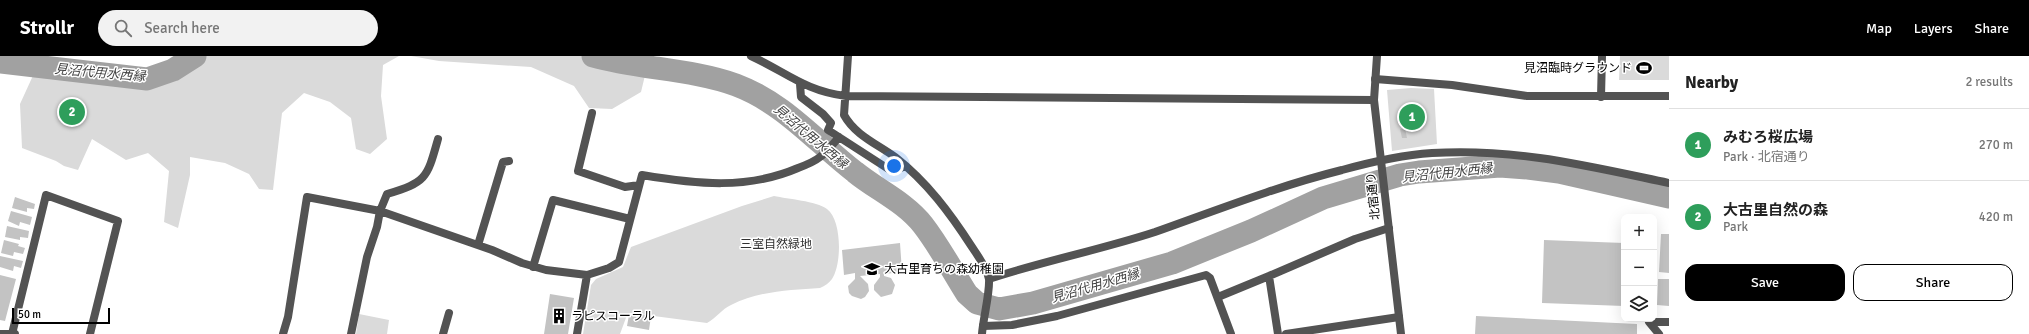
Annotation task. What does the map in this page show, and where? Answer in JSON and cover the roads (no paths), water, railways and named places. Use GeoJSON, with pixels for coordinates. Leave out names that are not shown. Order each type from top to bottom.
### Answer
{"type":"FeatureCollection","features":[{"type":"Feature","properties":{"kind":"street"},"geometry":{"type":"LineString","coordinates":[[750,56],[800,84],[831,94],[846,96],[1374,100]]}},
{"type":"Feature","properties":{"kind":"street"},"geometry":{"type":"LineString","coordinates":[[848,56],[844,115],[852,127],[906,166],[931,189],[960,227],[981,261],[989,279],[983,326],[1012,325],[1057,316],[1206,274],[1210,278],[1218,297],[1231,334]]}},
{"type":"Feature","properties":{"kind":"street","name":"北宿通り"},"geometry":{"type":"LineString","coordinates":[[1378,56],[1374,100],[1401,334]]}},
{"type":"Feature","properties":{"kind":"street"},"geometry":{"type":"LineString","coordinates":[[1601,97],[1602,56]]}},
{"type":"Feature","properties":{"kind":"street"},"geometry":{"type":"LineString","coordinates":[[1375,79],[1452,85],[1527,96],[1669,96]]}},
{"type":"Feature","properties":{"kind":"street"},"geometry":{"type":"LineString","coordinates":[[800,84],[801,97],[823,114],[831,123],[828,130],[890,170],[906,166]]}},
{"type":"Feature","properties":{"kind":"street"},"geometry":{"type":"LineString","coordinates":[[592,113],[578,171],[625,187],[639,185]]}},
{"type":"Feature","properties":{"kind":"street"},"geometry":{"type":"LineString","coordinates":[[283,334],[288,317],[307,197],[380,211],[478,245],[533,267],[587,275],[609,268],[619,262],[642,175],[689,183],[736,184],[780,176],[821,157],[839,137]]}},
{"type":"Feature","properties":{"kind":"street"},"geometry":{"type":"LineString","coordinates":[[351,334],[367,257],[385,196],[387,194],[411,187],[424,178],[431,164],[438,139]]}},
{"type":"Feature","properties":{"kind":"street"},"geometry":{"type":"LineString","coordinates":[[989,279],[1147,234],[1319,175],[1382,164],[1431,153],[1509,153],[1563,160],[1669,183]]}},
{"type":"Feature","properties":{"kind":"street"},"geometry":{"type":"LineString","coordinates":[[478,245],[503,162],[509,160]]}},
{"type":"Feature","properties":{"kind":"street"},"geometry":{"type":"LineString","coordinates":[[12,334],[46,195],[118,222],[90,334]]}},
{"type":"Feature","properties":{"kind":"street"},"geometry":{"type":"LineString","coordinates":[[533,267],[553,200],[630,219]]}},
{"type":"Feature","properties":{"kind":"street"},"geometry":{"type":"LineString","coordinates":[[1218,297],[1355,239],[1389,228]]}},
{"type":"Feature","properties":{"kind":"street"},"geometry":{"type":"LineString","coordinates":[[577,334],[587,275]]}},
{"type":"Feature","properties":{"kind":"street"},"geometry":{"type":"LineString","coordinates":[[1269,276],[1278,334]]}},
{"type":"Feature","properties":{"kind":"street"},"geometry":{"type":"LineString","coordinates":[[443,334],[449,313]]}},
{"type":"Feature","properties":{"kind":"street"},"geometry":{"type":"LineString","coordinates":[[1286,334],[1399,317]]}},
{"type":"Feature","properties":{"kind":"street"},"geometry":{"type":"LineString","coordinates":[[1657,321],[1669,322]]}},
{"type":"Feature","properties":{"kind":"street"},"geometry":{"type":"LineString","coordinates":[[1650,322],[1659,334]]}},
{"type":"Feature","properties":{"kind":"street"},"geometry":{"type":"LineString","coordinates":[[0,334],[17,334]]}},
{"type":"Feature","properties":{"kind":"waterway","name":"見沼代用水西縁"},"geometry":{"type":"LineString","coordinates":[[0,62],[147,79],[173,70],[195,56]]}},
{"type":"Feature","properties":{"kind":"waterway","name":"見沼代用水西縁"},"geometry":{"type":"LineString","coordinates":[[593,56],[629,64],[684,72],[719,80],[736,85],[769,102],[784,112],[855,172],[916,217],[941,251],[967,294],[977,303],[999,309],[1033,303],[1172,263],[1251,231],[1323,198],[1400,175],[1419,172],[1500,166],[1528,168],[1559,172],[1669,197]]}},
{"type":"Feature","properties":{"kind":"place","name":"見沼臨時グラウンド"},"geometry":{"type":"Point","coordinates":[1644,68]}},
{"type":"Feature","properties":{"kind":"place","name":"大古里自然の森"},"geometry":{"type":"Point","coordinates":[72,112]}},
{"type":"Feature","properties":{"kind":"place","name":"みむろ桜広場"},"geometry":{"type":"Point","coordinates":[1412,117]}},
{"type":"Feature","properties":{"kind":"place","name":"大古里育ちの森幼稚園"},"geometry":{"type":"Point","coordinates":[872,269]}},
{"type":"Feature","properties":{"kind":"place","name":"ラピスコーラル"},"geometry":{"type":"Point","coordinates":[559,316]}},
{"type":"Feature","properties":{"kind":"park label","name":"三室自然緑地"},"geometry":{"type":"Point","coordinates":[776,244]}}]}
